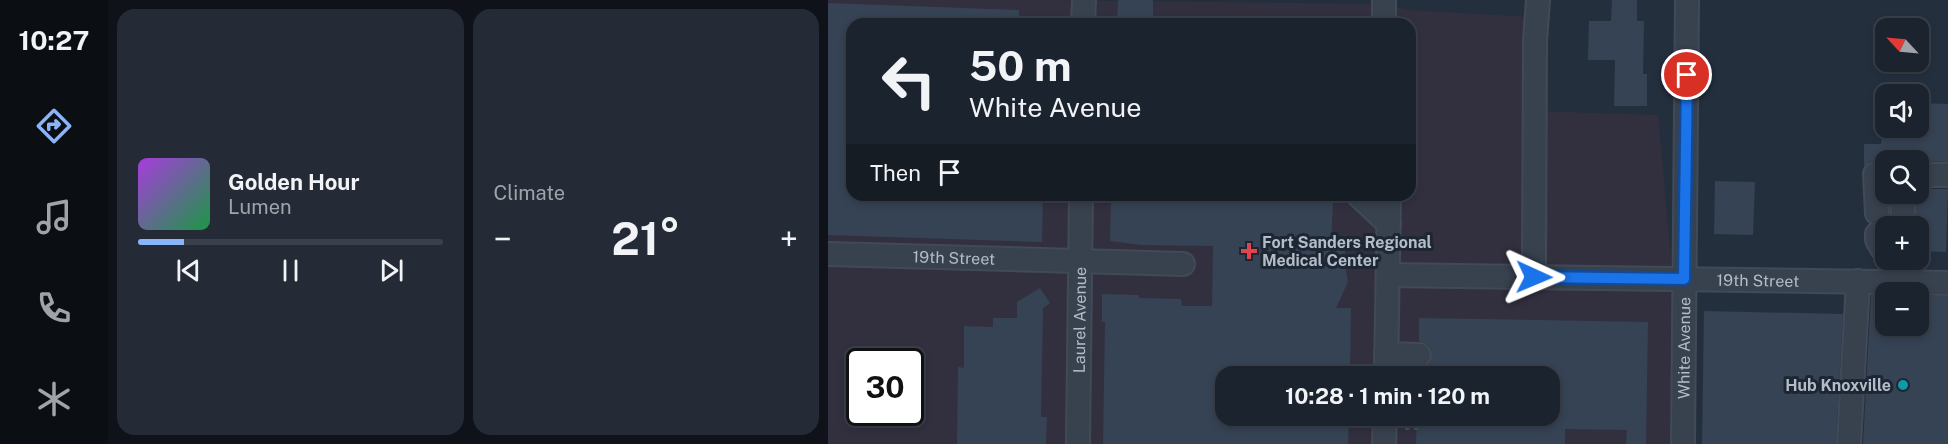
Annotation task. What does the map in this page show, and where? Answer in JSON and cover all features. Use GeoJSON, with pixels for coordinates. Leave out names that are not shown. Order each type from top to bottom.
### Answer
{"type":"FeatureCollection","features":[{"type":"Feature","properties":{"kind":"street"},"geometry":{"type":"LineString","coordinates":[[1083,18],[1084,0]]}},
{"type":"Feature","properties":{"kind":"street"},"geometry":{"type":"LineString","coordinates":[[1384,0],[1384,18]]}},
{"type":"Feature","properties":{"kind":"street"},"geometry":{"type":"LineString","coordinates":[[1534,277],[1535,41],[1538,0]]}},
{"type":"Feature","properties":{"kind":"street","name":"White Avenue"},"geometry":{"type":"LineString","coordinates":[[1683,444],[1687,0]]}},
{"type":"Feature","properties":{"kind":"street"},"geometry":{"type":"LineString","coordinates":[[1929,175],[1948,176]]}},
{"type":"Feature","properties":{"kind":"street","name":"Laurel Avenue"},"geometry":{"type":"LineString","coordinates":[[1078,444],[1081,201]]}},
{"type":"Feature","properties":{"kind":"street"},"geometry":{"type":"LineString","coordinates":[[1364,201],[1389,224]]}},
{"type":"Feature","properties":{"kind":"street"},"geometry":{"type":"LineString","coordinates":[[1386,366],[1389,201]]}},
{"type":"Feature","properties":{"kind":"street","name":"19th Street"},"geometry":{"type":"LineString","coordinates":[[828,254],[1183,264]]}},
{"type":"Feature","properties":{"kind":"street","name":"19th Street"},"geometry":{"type":"LineString","coordinates":[[1388,275],[1858,281],[1878,270]]}},
{"type":"Feature","properties":{"kind":"street","name":"19th Street"},"geometry":{"type":"LineString","coordinates":[[1911,270],[1948,283]]}},
{"type":"Feature","properties":{"kind":"street"},"geometry":{"type":"LineString","coordinates":[[1849,444],[1858,281]]}},
{"type":"Feature","properties":{"kind":"street"},"geometry":{"type":"LineString","coordinates":[[1386,346],[1419,347]]}},
{"type":"Feature","properties":{"kind":"street"},"geometry":{"type":"LineString","coordinates":[[1385,426],[1385,443]]}},
{"type":"Feature","properties":{"kind":"path"},"geometry":{"type":"LineString","coordinates":[[1414,426],[1414,428],[1422,428]]}},
{"type":"Feature","properties":{"kind":"shaded area","name":"Fort Sanders Regional Medical Center"},"geometry":{"type":"Polygon","coordinates":[[[828,0],[1378,4],[1409,10],[1531,17],[1530,111],[1658,115],[1675,307],[1673,444],[828,444],[828,0]]]}},
{"type":"Feature","properties":{"kind":"building"},"geometry":{"type":"Polygon","coordinates":[[[1118,0],[1153,0],[1153,18],[1117,18],[1118,0]]]}},
{"type":"Feature","properties":{"kind":"building"},"geometry":{"type":"Polygon","coordinates":[[[1612,0],[1637,0],[1637,21],[1644,21],[1643,74],[1647,74],[1647,106],[1614,106],[1615,60],[1588,60],[1589,21],[1611,21],[1612,0]]]}},
{"type":"Feature","properties":{"kind":"building"},"geometry":{"type":"Polygon","coordinates":[[[828,3],[1019,10],[1019,18],[846,18],[846,201],[1043,201],[1042,242],[828,235],[828,3]]]}},
{"type":"Feature","properties":{"kind":"building"},"geometry":{"type":"Polygon","coordinates":[[[1929,103],[1948,104],[1948,162],[1929,161],[1929,150],[1875,150],[1875,160],[1864,166],[1864,144],[1881,144],[1882,138],[1929,138],[1929,103]]]}},
{"type":"Feature","properties":{"kind":"building"},"geometry":{"type":"Polygon","coordinates":[[[1715,181],[1755,182],[1753,235],[1714,234],[1715,181]]]}},
{"type":"Feature","properties":{"kind":"building"},"geometry":{"type":"Polygon","coordinates":[[[1929,189],[1948,189],[1946,252],[1929,251],[1929,216],[1916,215],[1916,204],[1929,204],[1929,189]]]}},
{"type":"Feature","properties":{"kind":"building"},"geometry":{"type":"Polygon","coordinates":[[[1111,201],[1333,201],[1331,246],[1345,247],[1348,282],[1336,308],[1351,308],[1350,366],[1215,366],[1215,426],[1349,426],[1348,444],[1103,444],[1105,322],[1102,322],[1102,294],[1181,299],[1182,306],[1212,306],[1213,246],[1141,245],[1110,241],[1111,201]]]}},
{"type":"Feature","properties":{"kind":"building"},"geometry":{"type":"Polygon","coordinates":[[[1040,288],[1050,303],[1043,308],[1041,417],[1047,417],[1046,444],[957,444],[958,367],[964,368],[964,326],[993,327],[993,318],[1017,318],[1017,302],[1040,288]]]}},
{"type":"Feature","properties":{"kind":"building","name":"Hub Knoxville"},"geometry":{"type":"Polygon","coordinates":[[[1871,295],[1875,295],[1875,336],[1929,336],[1929,296],[1948,296],[1948,444],[1863,444],[1871,295]]]}},
{"type":"Feature","properties":{"kind":"building"},"geometry":{"type":"Polygon","coordinates":[[[1704,311],[1843,314],[1836,444],[1702,444],[1704,311]]]}},
{"type":"Feature","properties":{"kind":"building"},"geometry":{"type":"Polygon","coordinates":[[[1419,318],[1648,322],[1646,444],[1626,444],[1627,430],[1565,429],[1565,444],[1416,444],[1417,426],[1560,426],[1560,366],[1426,366],[1430,363],[1431,349],[1427,344],[1419,341],[1419,318]]]}},
{"type":"Feature","properties":{"kind":"place","name":"Fort Sanders Regional Medical Center"},"geometry":{"type":"Point","coordinates":[1249,251]}},
{"type":"Feature","properties":{"kind":"place","name":"Hub Knoxville"},"geometry":{"type":"Point","coordinates":[1903,385]}},
{"type":"Feature","properties":{"kind":"route"},"geometry":{"type":"LineString","coordinates":[[1534,277],[1684,279],[1687,75]]}}]}
